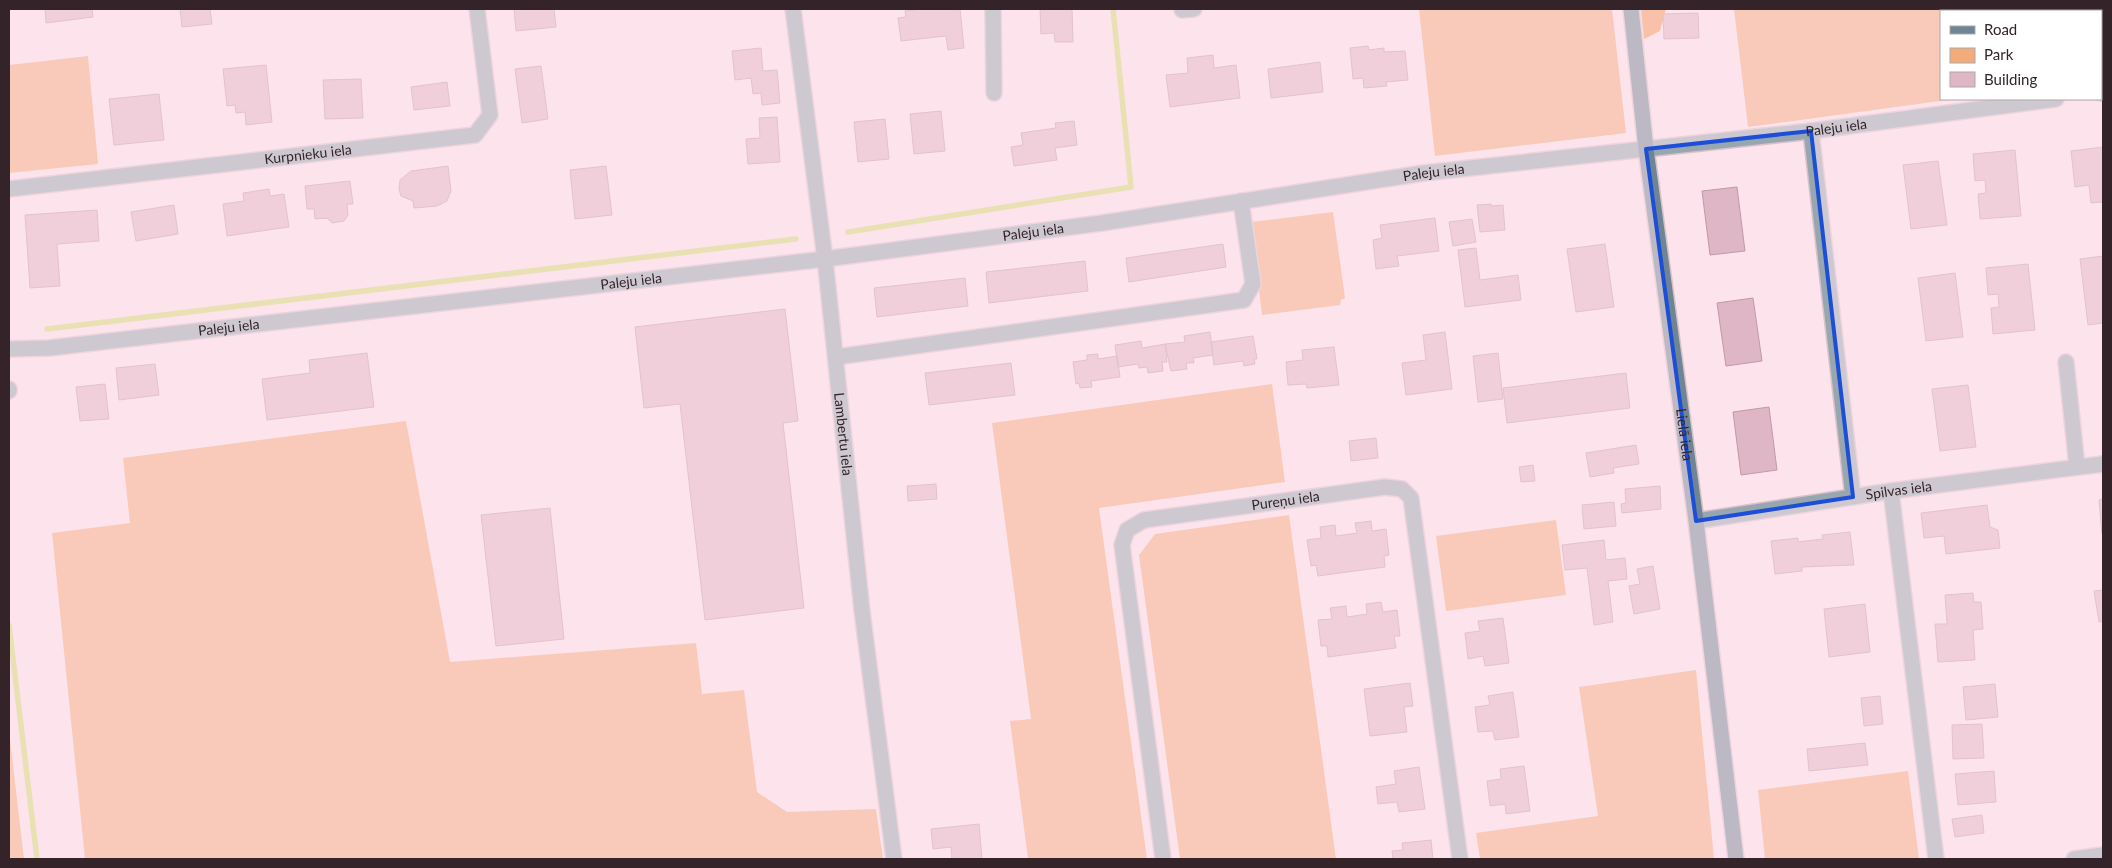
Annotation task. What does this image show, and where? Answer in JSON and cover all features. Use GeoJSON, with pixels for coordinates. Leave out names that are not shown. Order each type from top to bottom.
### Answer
{"type":"FeatureCollection","features":[{"type":"Feature","properties":{"kind":"street","name":"Kurpnieku iela"},"geometry":{"type":"LineString","coordinates":[[9,189],[475,135],[490,115],[477,9]]}},
{"type":"Feature","properties":{"kind":"street","name":"Lambertu iela"},"geometry":{"type":"LineString","coordinates":[[794,9],[825,259],[862,611],[894,859]]}},
{"type":"Feature","properties":{"kind":"street"},"geometry":{"type":"LineString","coordinates":[[993,9],[994,93]]}},
{"type":"Feature","properties":{"kind":"street","name":"Lielā iela"},"geometry":{"type":"LineString","coordinates":[[1631,9],[1646,149],[1696,521],[1736,859]]}},
{"type":"Feature","properties":{"kind":"street","name":"Paleju iela"},"geometry":{"type":"LineString","coordinates":[[9,349],[78,345],[825,259],[1092,224],[1424,173],[1811,131],[2048,100]]}},
{"type":"Feature","properties":{"kind":"street"},"geometry":{"type":"LineString","coordinates":[[1811,131],[1853,497]]}},
{"type":"Feature","properties":{"kind":"street"},"geometry":{"type":"LineString","coordinates":[[836,357],[1244,300],[1253,284],[1241,201]]}},
{"type":"Feature","properties":{"kind":"street"},"geometry":{"type":"LineString","coordinates":[[2066,362],[2077,467]]}},
{"type":"Feature","properties":{"kind":"street","name":"Spilvas iela"},"geometry":{"type":"LineString","coordinates":[[1696,521],[1891,491],[2103,464]]}},
{"type":"Feature","properties":{"kind":"street","name":"Pureņu iela"},"geometry":{"type":"LineString","coordinates":[[1163,859],[1122,546],[1127,530],[1144,520],[1385,487],[1402,489],[1411,498],[1460,859]]}},
{"type":"Feature","properties":{"kind":"street"},"geometry":{"type":"LineString","coordinates":[[1891,491],[1936,859]]}},
{"type":"Feature","properties":{"kind":"street"},"geometry":{"type":"LineString","coordinates":[[2074,859],[2103,855]]}},
{"type":"Feature","properties":{"kind":"highlighted area"},"geometry":{"type":"Polygon","coordinates":[[[1811,131],[1853,497],[1696,521],[1646,149],[1811,131]]]}},
{"type":"Feature","properties":{"kind":"green space"},"geometry":{"type":"Polygon","coordinates":[[[1419,9],[1612,9],[1626,133],[1435,156],[1419,9]]]}},
{"type":"Feature","properties":{"kind":"green space"},"geometry":{"type":"Polygon","coordinates":[[[1734,9],[2103,9],[2103,76],[2102,10],[1940,10],[1940,100],[1948,100],[1748,127],[1734,9]]]}},
{"type":"Feature","properties":{"kind":"green space"},"geometry":{"type":"Polygon","coordinates":[[[88,56],[98,164],[9,173],[9,65],[88,56]]]}},
{"type":"Feature","properties":{"kind":"green space"},"geometry":{"type":"Polygon","coordinates":[[[1333,212],[1345,298],[1341,300],[1340,305],[1262,315],[1251,222],[1333,212]]]}},
{"type":"Feature","properties":{"kind":"green space"},"geometry":{"type":"Polygon","coordinates":[[[1272,384],[1285,482],[1099,508],[1147,859],[1028,859],[1010,721],[1031,719],[992,423],[1272,384]]]}},
{"type":"Feature","properties":{"kind":"green space"},"geometry":{"type":"Polygon","coordinates":[[[406,421],[450,662],[696,643],[702,694],[744,690],[757,792],[787,812],[876,809],[883,859],[85,859],[52,533],[130,523],[123,458],[406,421]]]}},
{"type":"Feature","properties":{"kind":"green space"},"geometry":{"type":"Polygon","coordinates":[[[1289,515],[1336,859],[1180,859],[1139,555],[1155,534],[1289,515]]]}},
{"type":"Feature","properties":{"kind":"green space"},"geometry":{"type":"Polygon","coordinates":[[[1556,520],[1566,595],[1446,611],[1436,536],[1556,520]]]}},
{"type":"Feature","properties":{"kind":"green space"},"geometry":{"type":"Polygon","coordinates":[[[1696,670],[1714,859],[1480,859],[1476,833],[1598,816],[1579,687],[1696,670]]]}},
{"type":"Feature","properties":{"kind":"green space"},"geometry":{"type":"Polygon","coordinates":[[[9,731],[24,859],[9,859],[9,731]]]}},
{"type":"Feature","properties":{"kind":"green space"},"geometry":{"type":"Polygon","coordinates":[[[1908,771],[1919,859],[1765,859],[1758,790],[1908,771]]]}},
{"type":"Feature","properties":{"kind":"shaded area"},"geometry":{"type":"Polygon","coordinates":[[[1641,9],[1666,9],[1660,31],[1644,39],[1641,9]]]}},
{"type":"Feature","properties":{"kind":"building"},"geometry":{"type":"Polygon","coordinates":[[[45,9],[92,9],[93,17],[46,23],[45,9]]]}},
{"type":"Feature","properties":{"kind":"building"},"geometry":{"type":"Polygon","coordinates":[[[180,9],[210,9],[212,24],[182,27],[180,9]]]}},
{"type":"Feature","properties":{"kind":"building"},"geometry":{"type":"Polygon","coordinates":[[[514,9],[554,9],[556,27],[516,31],[514,9]]]}},
{"type":"Feature","properties":{"kind":"building"},"geometry":{"type":"Polygon","coordinates":[[[960,9],[964,48],[948,50],[946,36],[901,41],[898,18],[906,17],[905,11],[960,9]]]}},
{"type":"Feature","properties":{"kind":"building"},"geometry":{"type":"Polygon","coordinates":[[[1040,9],[1072,9],[1073,42],[1055,42],[1054,33],[1041,34],[1040,9]]]}},
{"type":"Feature","properties":{"kind":"building"},"geometry":{"type":"Polygon","coordinates":[[[1698,13],[1699,38],[1664,39],[1663,14],[1698,13]]]}},
{"type":"Feature","properties":{"kind":"building"},"geometry":{"type":"Polygon","coordinates":[[[1368,46],[1369,50],[1384,48],[1384,52],[1405,51],[1408,80],[1386,82],[1387,86],[1364,88],[1363,78],[1353,79],[1350,48],[1368,46]]]}},
{"type":"Feature","properties":{"kind":"building"},"geometry":{"type":"Polygon","coordinates":[[[761,48],[763,71],[777,70],[780,103],[762,105],[761,93],[753,94],[751,78],[735,80],[732,51],[761,48]]]}},
{"type":"Feature","properties":{"kind":"building"},"geometry":{"type":"Polygon","coordinates":[[[1213,55],[1214,68],[1236,65],[1240,98],[1170,107],[1166,75],[1188,73],[1187,58],[1213,55]]]}},
{"type":"Feature","properties":{"kind":"building"},"geometry":{"type":"Polygon","coordinates":[[[1320,62],[1323,92],[1271,98],[1268,69],[1320,62]]]}},
{"type":"Feature","properties":{"kind":"building"},"geometry":{"type":"Polygon","coordinates":[[[266,65],[272,122],[246,125],[245,112],[236,113],[235,105],[227,106],[223,69],[266,65]]]}},
{"type":"Feature","properties":{"kind":"building"},"geometry":{"type":"Polygon","coordinates":[[[541,66],[548,119],[522,123],[515,69],[541,66]]]}},
{"type":"Feature","properties":{"kind":"building"},"geometry":{"type":"Polygon","coordinates":[[[361,79],[363,118],[325,119],[323,80],[361,79]]]}},
{"type":"Feature","properties":{"kind":"building"},"geometry":{"type":"Polygon","coordinates":[[[447,82],[450,106],[414,110],[411,87],[447,82]]]}},
{"type":"Feature","properties":{"kind":"building"},"geometry":{"type":"Polygon","coordinates":[[[159,94],[164,140],[114,145],[109,99],[159,94]]]}},
{"type":"Feature","properties":{"kind":"building"},"geometry":{"type":"Polygon","coordinates":[[[941,111],[945,151],[914,154],[910,114],[941,111]]]}},
{"type":"Feature","properties":{"kind":"building"},"geometry":{"type":"Polygon","coordinates":[[[777,117],[780,162],[748,164],[746,139],[760,138],[759,118],[777,117]]]}},
{"type":"Feature","properties":{"kind":"building"},"geometry":{"type":"Polygon","coordinates":[[[885,119],[889,159],[858,162],[854,122],[885,119]]]}},
{"type":"Feature","properties":{"kind":"building"},"geometry":{"type":"Polygon","coordinates":[[[1074,121],[1077,145],[1055,148],[1057,160],[1014,166],[1011,147],[1023,145],[1021,133],[1056,128],[1055,123],[1074,121]]]}},
{"type":"Feature","properties":{"kind":"building"},"geometry":{"type":"Polygon","coordinates":[[[2103,147],[2103,202],[2091,203],[2089,185],[2075,187],[2071,151],[2103,147]]]}},
{"type":"Feature","properties":{"kind":"building"},"geometry":{"type":"Polygon","coordinates":[[[2015,150],[2021,216],[1980,219],[1978,194],[1986,193],[1985,180],[1975,181],[1973,154],[2015,150]]]}},
{"type":"Feature","properties":{"kind":"building"},"geometry":{"type":"Polygon","coordinates":[[[1938,161],[1947,225],[1911,229],[1903,165],[1938,161]]]}},
{"type":"Feature","properties":{"kind":"building"},"geometry":{"type":"Polygon","coordinates":[[[448,166],[451,191],[447,201],[437,206],[414,208],[413,201],[401,196],[399,189],[400,180],[411,171],[448,166]]]}},
{"type":"Feature","properties":{"kind":"building"},"geometry":{"type":"Polygon","coordinates":[[[606,166],[612,215],[575,219],[570,170],[606,166]]]}},
{"type":"Feature","properties":{"kind":"building"},"geometry":{"type":"Polygon","coordinates":[[[350,181],[353,204],[347,204],[348,215],[344,221],[332,223],[327,218],[315,219],[314,209],[307,209],[305,186],[350,181]]]}},
{"type":"Feature","properties":{"kind":"building"},"geometry":{"type":"Polygon","coordinates":[[[1737,187],[1745,251],[1710,255],[1702,191],[1737,187]]]}},
{"type":"Feature","properties":{"kind":"building"},"geometry":{"type":"Polygon","coordinates":[[[269,189],[270,196],[284,194],[289,227],[227,236],[223,204],[244,201],[243,193],[269,189]]]}},
{"type":"Feature","properties":{"kind":"building"},"geometry":{"type":"Polygon","coordinates":[[[1491,204],[1491,206],[1503,205],[1505,230],[1480,232],[1477,205],[1491,204]]]}},
{"type":"Feature","properties":{"kind":"building"},"geometry":{"type":"Polygon","coordinates":[[[174,205],[178,234],[136,241],[131,212],[174,205]]]}},
{"type":"Feature","properties":{"kind":"building"},"geometry":{"type":"Polygon","coordinates":[[[97,210],[99,241],[57,244],[60,286],[30,288],[25,215],[97,210]]]}},
{"type":"Feature","properties":{"kind":"building"},"geometry":{"type":"Polygon","coordinates":[[[1435,218],[1439,251],[1397,256],[1399,266],[1376,269],[1373,240],[1382,238],[1380,225],[1435,218]]]}},
{"type":"Feature","properties":{"kind":"building"},"geometry":{"type":"Polygon","coordinates":[[[1472,219],[1476,242],[1453,246],[1449,222],[1472,219]]]}},
{"type":"Feature","properties":{"kind":"building"},"geometry":{"type":"Polygon","coordinates":[[[1223,244],[1226,267],[1129,282],[1126,258],[1223,244]]]}},
{"type":"Feature","properties":{"kind":"building"},"geometry":{"type":"Polygon","coordinates":[[[1605,244],[1614,307],[1576,312],[1567,249],[1605,244]]]}},
{"type":"Feature","properties":{"kind":"building"},"geometry":{"type":"Polygon","coordinates":[[[1476,248],[1480,280],[1518,275],[1521,300],[1465,307],[1458,250],[1476,248]]]}},
{"type":"Feature","properties":{"kind":"building"},"geometry":{"type":"Polygon","coordinates":[[[2103,256],[2103,323],[2088,325],[2080,259],[2103,256]]]}},
{"type":"Feature","properties":{"kind":"building"},"geometry":{"type":"Polygon","coordinates":[[[1085,261],[1088,291],[989,303],[986,272],[1085,261]]]}},
{"type":"Feature","properties":{"kind":"building"},"geometry":{"type":"Polygon","coordinates":[[[2028,264],[2035,330],[1993,334],[1991,308],[1999,307],[1998,294],[1988,295],[1986,268],[2028,264]]]}},
{"type":"Feature","properties":{"kind":"building"},"geometry":{"type":"Polygon","coordinates":[[[1955,273],[1963,337],[1926,341],[1918,278],[1955,273]]]}},
{"type":"Feature","properties":{"kind":"building"},"geometry":{"type":"Polygon","coordinates":[[[965,278],[968,306],[877,317],[874,288],[965,278]]]}},
{"type":"Feature","properties":{"kind":"building"},"geometry":{"type":"Polygon","coordinates":[[[1753,298],[1762,361],[1726,366],[1717,303],[1753,298]]]}},
{"type":"Feature","properties":{"kind":"building"},"geometry":{"type":"Polygon","coordinates":[[[785,309],[798,421],[783,423],[804,608],[705,620],[680,404],[644,408],[635,327],[785,309]]]}},
{"type":"Feature","properties":{"kind":"building"},"geometry":{"type":"Polygon","coordinates":[[[1210,332],[1213,355],[1193,358],[1194,363],[1186,363],[1187,369],[1171,371],[1165,344],[1185,342],[1184,336],[1210,332]]]}},
{"type":"Feature","properties":{"kind":"building"},"geometry":{"type":"Polygon","coordinates":[[[1445,332],[1452,389],[1406,395],[1402,363],[1426,360],[1423,335],[1445,332]]]}},
{"type":"Feature","properties":{"kind":"building"},"geometry":{"type":"Polygon","coordinates":[[[1253,336],[1257,359],[1254,359],[1255,364],[1244,366],[1243,361],[1214,365],[1211,342],[1253,336]]]}},
{"type":"Feature","properties":{"kind":"building"},"geometry":{"type":"Polygon","coordinates":[[[1141,341],[1142,348],[1165,344],[1167,362],[1162,362],[1163,371],[1148,373],[1147,367],[1139,368],[1138,364],[1118,367],[1115,345],[1141,341]]]}},
{"type":"Feature","properties":{"kind":"building"},"geometry":{"type":"Polygon","coordinates":[[[1334,347],[1339,385],[1307,388],[1306,384],[1288,385],[1286,362],[1303,360],[1302,350],[1334,347]]]}},
{"type":"Feature","properties":{"kind":"building"},"geometry":{"type":"Polygon","coordinates":[[[367,353],[374,407],[267,420],[262,379],[310,373],[309,360],[367,353]]]}},
{"type":"Feature","properties":{"kind":"building"},"geometry":{"type":"Polygon","coordinates":[[[1498,353],[1503,399],[1478,402],[1473,356],[1498,353]]]}},
{"type":"Feature","properties":{"kind":"building"},"geometry":{"type":"Polygon","coordinates":[[[1098,354],[1098,359],[1117,356],[1120,377],[1091,381],[1092,387],[1080,388],[1079,383],[1076,384],[1073,362],[1087,360],[1087,355],[1098,354]]]}},
{"type":"Feature","properties":{"kind":"building"},"geometry":{"type":"Polygon","coordinates":[[[1011,363],[1015,395],[929,405],[925,373],[1011,363]]]}},
{"type":"Feature","properties":{"kind":"building"},"geometry":{"type":"Polygon","coordinates":[[[155,364],[159,395],[119,400],[116,368],[155,364]]]}},
{"type":"Feature","properties":{"kind":"building"},"geometry":{"type":"Polygon","coordinates":[[[1626,373],[1630,408],[1507,423],[1503,388],[1626,373]]]}},
{"type":"Feature","properties":{"kind":"building"},"geometry":{"type":"Polygon","coordinates":[[[105,384],[109,419],[80,421],[76,387],[105,384]]]}},
{"type":"Feature","properties":{"kind":"building"},"geometry":{"type":"Polygon","coordinates":[[[1968,385],[1976,447],[1940,451],[1932,389],[1968,385]]]}},
{"type":"Feature","properties":{"kind":"building"},"geometry":{"type":"Polygon","coordinates":[[[1769,407],[1777,470],[1741,475],[1733,412],[1769,407]]]}},
{"type":"Feature","properties":{"kind":"building"},"geometry":{"type":"Polygon","coordinates":[[[1376,438],[1378,458],[1351,461],[1349,441],[1376,438]]]}},
{"type":"Feature","properties":{"kind":"building"},"geometry":{"type":"Polygon","coordinates":[[[1636,445],[1639,464],[1613,468],[1614,473],[1590,477],[1586,453],[1636,445]]]}},
{"type":"Feature","properties":{"kind":"building"},"geometry":{"type":"Polygon","coordinates":[[[1533,465],[1535,481],[1521,482],[1519,467],[1533,465]]]}},
{"type":"Feature","properties":{"kind":"building"},"geometry":{"type":"Polygon","coordinates":[[[936,484],[937,499],[908,501],[907,486],[936,484]]]}},
{"type":"Feature","properties":{"kind":"building"},"geometry":{"type":"Polygon","coordinates":[[[1660,486],[1661,509],[1622,513],[1621,504],[1626,503],[1625,489],[1660,486]]]}},
{"type":"Feature","properties":{"kind":"building"},"geometry":{"type":"Polygon","coordinates":[[[2103,499],[2103,534],[2102,534],[2099,500],[2103,499]]]}},
{"type":"Feature","properties":{"kind":"building"},"geometry":{"type":"Polygon","coordinates":[[[1614,502],[1616,526],[1584,529],[1582,505],[1614,502]]]}},
{"type":"Feature","properties":{"kind":"building"},"geometry":{"type":"Polygon","coordinates":[[[1987,505],[1990,527],[1998,530],[2000,548],[1946,554],[1944,536],[1924,538],[1921,513],[1987,505]]]}},
{"type":"Feature","properties":{"kind":"building"},"geometry":{"type":"Polygon","coordinates":[[[550,508],[564,639],[496,646],[481,515],[550,508]]]}},
{"type":"Feature","properties":{"kind":"building"},"geometry":{"type":"Polygon","coordinates":[[[1371,521],[1372,531],[1386,529],[1389,555],[1384,556],[1385,567],[1318,576],[1316,565],[1311,566],[1307,540],[1321,538],[1320,527],[1335,525],[1336,536],[1357,533],[1355,523],[1371,521]]]}},
{"type":"Feature","properties":{"kind":"building"},"geometry":{"type":"Polygon","coordinates":[[[1850,532],[1854,565],[1802,567],[1802,571],[1775,574],[1771,541],[1798,538],[1798,542],[1823,539],[1822,535],[1850,532]]]}},
{"type":"Feature","properties":{"kind":"building"},"geometry":{"type":"Polygon","coordinates":[[[1604,540],[1606,560],[1625,558],[1627,579],[1608,581],[1613,622],[1594,625],[1587,568],[1565,570],[1562,545],[1604,540]]]}},
{"type":"Feature","properties":{"kind":"building"},"geometry":{"type":"Polygon","coordinates":[[[1653,566],[1660,609],[1634,614],[1629,586],[1640,584],[1637,569],[1653,566]]]}},
{"type":"Feature","properties":{"kind":"building"},"geometry":{"type":"Polygon","coordinates":[[[2103,590],[2103,621],[2099,622],[2094,591],[2103,590]]]}},
{"type":"Feature","properties":{"kind":"building"},"geometry":{"type":"Polygon","coordinates":[[[1973,593],[1974,602],[1981,602],[1983,629],[1973,630],[1975,660],[1938,662],[1935,624],[1947,624],[1945,595],[1973,593]]]}},
{"type":"Feature","properties":{"kind":"building"},"geometry":{"type":"Polygon","coordinates":[[[1381,602],[1383,612],[1397,610],[1400,636],[1394,636],[1396,648],[1328,657],[1327,646],[1321,646],[1318,620],[1332,619],[1330,608],[1346,606],[1347,617],[1367,614],[1366,604],[1381,602]]]}},
{"type":"Feature","properties":{"kind":"building"},"geometry":{"type":"Polygon","coordinates":[[[1865,604],[1870,652],[1829,657],[1824,609],[1865,604]]]}},
{"type":"Feature","properties":{"kind":"building"},"geometry":{"type":"Polygon","coordinates":[[[1503,618],[1509,663],[1485,666],[1483,656],[1468,659],[1465,633],[1480,631],[1478,621],[1503,618]]]}},
{"type":"Feature","properties":{"kind":"building"},"geometry":{"type":"Polygon","coordinates":[[[1410,683],[1413,706],[1404,707],[1407,732],[1370,736],[1364,689],[1410,683]]]}},
{"type":"Feature","properties":{"kind":"building"},"geometry":{"type":"Polygon","coordinates":[[[1995,684],[1998,717],[1966,720],[1963,687],[1995,684]]]}},
{"type":"Feature","properties":{"kind":"building"},"geometry":{"type":"Polygon","coordinates":[[[1513,692],[1519,737],[1495,740],[1493,731],[1478,732],[1475,707],[1490,705],[1488,696],[1513,692]]]}},
{"type":"Feature","properties":{"kind":"building"},"geometry":{"type":"Polygon","coordinates":[[[1880,696],[1883,724],[1864,726],[1861,698],[1880,696]]]}},
{"type":"Feature","properties":{"kind":"building"},"geometry":{"type":"Polygon","coordinates":[[[1982,724],[1984,758],[1953,759],[1952,725],[1982,724]]]}},
{"type":"Feature","properties":{"kind":"building"},"geometry":{"type":"Polygon","coordinates":[[[1865,743],[1868,765],[1809,771],[1807,749],[1865,743]]]}},
{"type":"Feature","properties":{"kind":"building"},"geometry":{"type":"Polygon","coordinates":[[[1524,766],[1530,811],[1506,814],[1505,804],[1490,806],[1487,781],[1501,779],[1500,769],[1524,766]]]}},
{"type":"Feature","properties":{"kind":"building"},"geometry":{"type":"Polygon","coordinates":[[[1419,767],[1425,809],[1399,812],[1397,802],[1378,804],[1376,787],[1396,784],[1394,771],[1419,767]]]}},
{"type":"Feature","properties":{"kind":"building"},"geometry":{"type":"Polygon","coordinates":[[[1994,771],[1996,802],[1958,805],[1955,774],[1994,771]]]}},
{"type":"Feature","properties":{"kind":"building"},"geometry":{"type":"Polygon","coordinates":[[[1982,815],[1984,833],[1955,837],[1952,819],[1982,815]]]}},
{"type":"Feature","properties":{"kind":"building"},"geometry":{"type":"Polygon","coordinates":[[[979,824],[982,859],[952,859],[951,847],[933,849],[931,829],[979,824]]]}},
{"type":"Feature","properties":{"kind":"building"},"geometry":{"type":"Polygon","coordinates":[[[1431,840],[1433,859],[1393,859],[1392,851],[1403,850],[1402,843],[1431,840]]]}},
{"type":"Feature","properties":{"kind":"waterway"},"geometry":{"type":"LineString","coordinates":[[848,232],[1131,187],[1113,9]]}},
{"type":"Feature","properties":{"kind":"waterway"},"geometry":{"type":"LineString","coordinates":[[47,329],[796,239]]}},
{"type":"Feature","properties":{"kind":"waterway"},"geometry":{"type":"LineString","coordinates":[[9,625],[37,859]]}}]}
